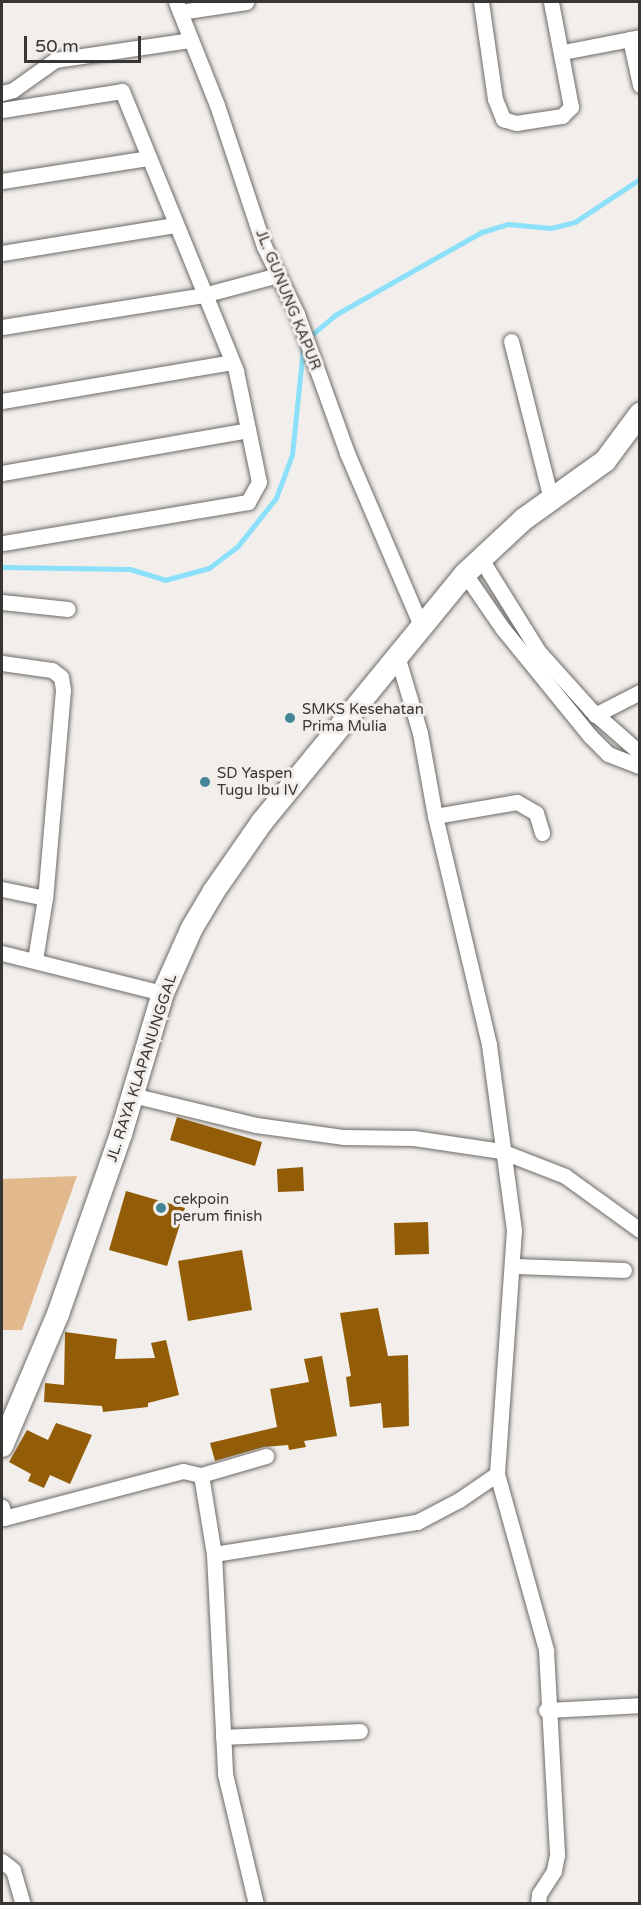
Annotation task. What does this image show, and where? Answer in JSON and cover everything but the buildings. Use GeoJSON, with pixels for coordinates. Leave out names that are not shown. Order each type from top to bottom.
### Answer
{"type":"FeatureCollection","features":[{"type":"Feature","properties":{"kind":"street"},"geometry":{"type":"LineString","coordinates":[[178,7],[246,2]]}},
{"type":"Feature","properties":{"kind":"street"},"geometry":{"type":"LineString","coordinates":[[481,2],[495,99],[507,122],[528,122],[562,116],[569,110],[572,102],[551,2]]}},
{"type":"Feature","properties":{"kind":"street","name":"JL. GUNUNG KAPUR"},"geometry":{"type":"LineString","coordinates":[[178,7],[218,105],[264,246],[297,314],[360,487],[422,628]]}},
{"type":"Feature","properties":{"kind":"street"},"geometry":{"type":"LineString","coordinates":[[563,52],[635,38],[639,85]]}},
{"type":"Feature","properties":{"kind":"street"},"geometry":{"type":"LineString","coordinates":[[2,93],[13,90],[55,60],[190,40]]}},
{"type":"Feature","properties":{"kind":"street"},"geometry":{"type":"LineString","coordinates":[[2,110],[122,91],[202,295],[232,362],[259,482],[248,502],[2,543]]}},
{"type":"Feature","properties":{"kind":"street"},"geometry":{"type":"LineString","coordinates":[[2,181],[149,159]]}},
{"type":"Feature","properties":{"kind":"street"},"geometry":{"type":"LineString","coordinates":[[2,254],[175,225]]}},
{"type":"Feature","properties":{"kind":"street"},"geometry":{"type":"LineString","coordinates":[[2,327],[202,295],[278,275]]}},
{"type":"Feature","properties":{"kind":"street"},"geometry":{"type":"LineString","coordinates":[[512,341],[551,499]]}},
{"type":"Feature","properties":{"kind":"street"},"geometry":{"type":"LineString","coordinates":[[2,401],[232,362]]}},
{"type":"Feature","properties":{"kind":"street","name":"JL. RAYA KLAPANUNGGAL"},"geometry":{"type":"LineString","coordinates":[[2,1446],[58,1314],[164,993],[192,928],[232,866],[299,776],[473,566],[551,499],[605,461],[639,414]]}},
{"type":"Feature","properties":{"kind":"street"},"geometry":{"type":"LineString","coordinates":[[2,472],[248,430]]}},
{"type":"Feature","properties":{"kind":"street"},"geometry":{"type":"LineString","coordinates":[[473,566],[540,652],[595,715],[639,753]]}},
{"type":"Feature","properties":{"kind":"street"},"geometry":{"type":"LineString","coordinates":[[473,566],[509,637],[590,736],[608,754],[639,766]]}},
{"type":"Feature","properties":{"kind":"street"},"geometry":{"type":"LineString","coordinates":[[2,602],[68,609]]}},
{"type":"Feature","properties":{"kind":"street"},"geometry":{"type":"LineString","coordinates":[[398,659],[420,733],[435,816],[489,1045],[501,1151],[514,1230],[514,1266],[497,1474],[546,1650],[546,1710],[557,1809],[557,1863],[539,1894],[538,1904]]}},
{"type":"Feature","properties":{"kind":"street"},"geometry":{"type":"LineString","coordinates":[[2,663],[52,670],[61,677],[45,898],[35,960]]}},
{"type":"Feature","properties":{"kind":"street"},"geometry":{"type":"LineString","coordinates":[[595,715],[639,692]]}},
{"type":"Feature","properties":{"kind":"street"},"geometry":{"type":"LineString","coordinates":[[435,816],[517,802],[532,809],[542,833]]}},
{"type":"Feature","properties":{"kind":"street"},"geometry":{"type":"LineString","coordinates":[[2,889],[45,898]]}},
{"type":"Feature","properties":{"kind":"street"},"geometry":{"type":"LineString","coordinates":[[2,953],[164,993]]}},
{"type":"Feature","properties":{"kind":"street"},"geometry":{"type":"LineString","coordinates":[[132,1095],[256,1125],[344,1137],[414,1138],[501,1151],[565,1176],[639,1230]]}},
{"type":"Feature","properties":{"kind":"street"},"geometry":{"type":"LineString","coordinates":[[514,1266],[624,1270]]}},
{"type":"Feature","properties":{"kind":"street"},"geometry":{"type":"LineString","coordinates":[[2,1507],[4,1518],[183,1471],[201,1475],[266,1456]]}},
{"type":"Feature","properties":{"kind":"street"},"geometry":{"type":"LineString","coordinates":[[214,1554],[417,1522],[459,1500],[497,1474]]}},
{"type":"Feature","properties":{"kind":"street"},"geometry":{"type":"LineString","coordinates":[[201,1475],[214,1554],[225,1774],[256,1904]]}},
{"type":"Feature","properties":{"kind":"street"},"geometry":{"type":"LineString","coordinates":[[546,1710],[639,1705]]}},
{"type":"Feature","properties":{"kind":"street"},"geometry":{"type":"LineString","coordinates":[[223,1737],[360,1731]]}},
{"type":"Feature","properties":{"kind":"street"},"geometry":{"type":"LineString","coordinates":[[2,1862],[13,1870],[23,1904]]}},
{"type":"Feature","properties":{"kind":"shaded area"},"geometry":{"type":"Polygon","coordinates":[[[77,1176],[22,1330],[2,1330],[2,1179],[77,1176]]]}},
{"type":"Feature","properties":{"kind":"waterway"},"geometry":{"type":"LineString","coordinates":[[308,338],[335,315],[482,232],[508,224],[551,228],[575,222],[640,179]]}},
{"type":"Feature","properties":{"kind":"waterway"},"geometry":{"type":"LineString","coordinates":[[2,567],[130,569],[165,580],[209,568],[238,546],[276,498],[292,455],[303,348]]}},
{"type":"Feature","properties":{"kind":"place","name":"SMKS Kesehatan Prima Mulia"},"geometry":{"type":"Point","coordinates":[290,718]}},
{"type":"Feature","properties":{"kind":"place","name":"SD Yaspen Tugu Ibu IV"},"geometry":{"type":"Point","coordinates":[205,782]}},
{"type":"Feature","properties":{"kind":"place","name":"cekpoin perum finish"},"geometry":{"type":"Point","coordinates":[161,1208]}}]}
